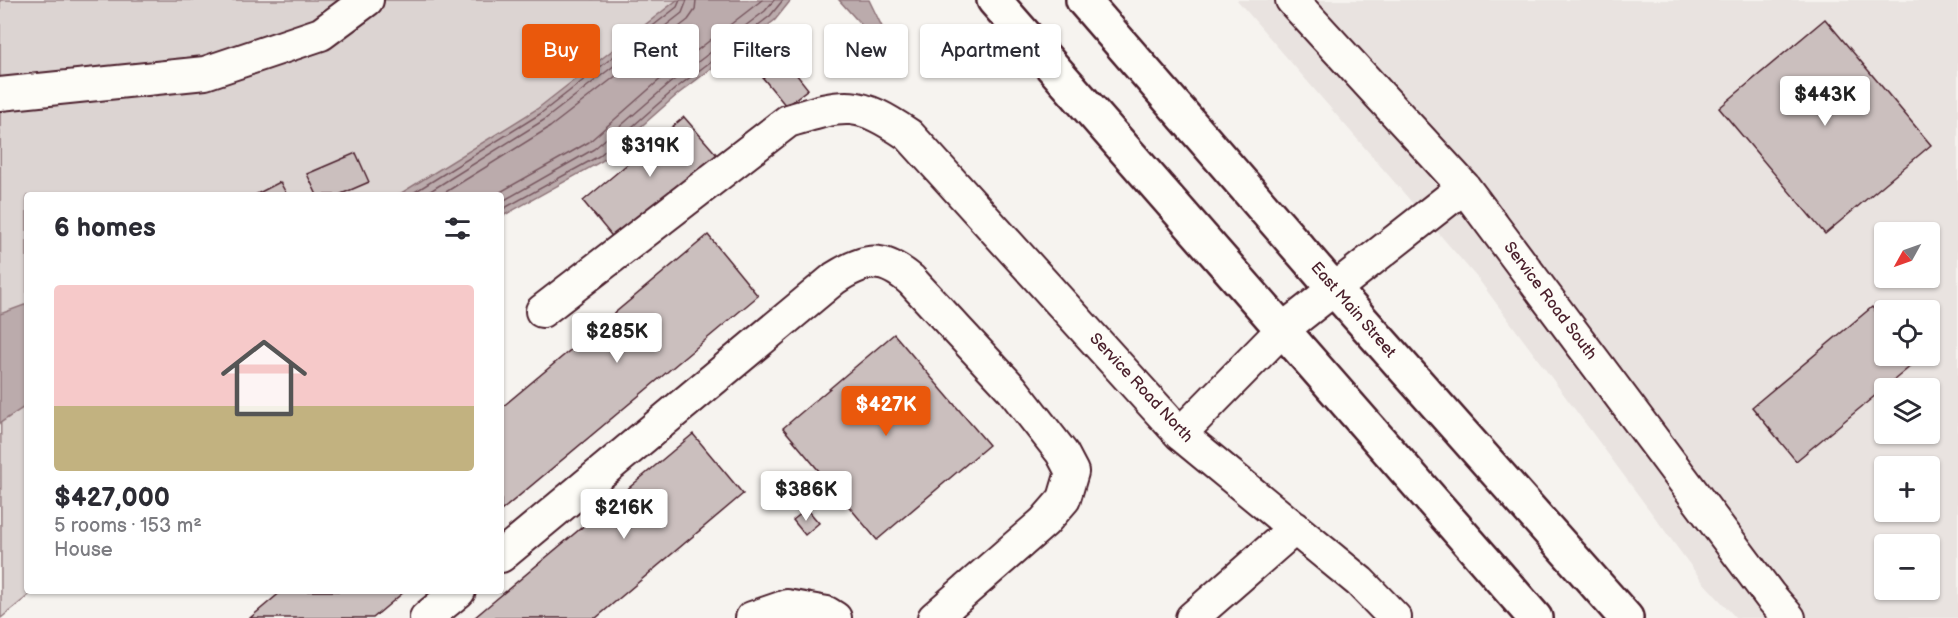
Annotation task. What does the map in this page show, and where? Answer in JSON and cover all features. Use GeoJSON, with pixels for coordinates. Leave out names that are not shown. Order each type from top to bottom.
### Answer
{"type":"FeatureCollection","features":[{"type":"Feature","properties":{"kind":"main road"},"geometry":{"type":"LineString","coordinates":[[994,0],[1535,618]]}},
{"type":"Feature","properties":{"kind":"main road","name":"East Main Street"},"geometry":{"type":"LineString","coordinates":[[1083,0],[1333,288],[1626,618]]}},
{"type":"Feature","properties":{"kind":"lane"},"geometry":{"type":"LineString","coordinates":[[0,94],[205,72],[321,34],[368,0]]}},
{"type":"Feature","properties":{"kind":"lane","name":"Service Road South"},"geometry":{"type":"LineString","coordinates":[[1292,0],[1464,187],[1770,596],[1789,618]]}},
{"type":"Feature","properties":{"kind":"lane","name":"Service Road North"},"geometry":{"type":"LineString","coordinates":[[542,311],[788,121],[822,110],[855,107],[878,114],[909,135],[1180,434],[1360,582],[1395,618]]}},
{"type":"Feature","properties":{"kind":"lane"},"geometry":{"type":"LineString","coordinates":[[1180,434],[1282,330],[1464,187]]}},
{"type":"Feature","properties":{"kind":"lane"},"geometry":{"type":"LineString","coordinates":[[504,554],[835,278],[864,263],[880,261],[901,271],[911,280],[1012,389],[1062,453],[1072,472],[1064,499],[1044,522],[933,618]]}},
{"type":"Feature","properties":{"kind":"lane"},"geometry":{"type":"LineString","coordinates":[[1192,618],[1295,528]]}},
{"type":"Feature","properties":{"kind":"lane"},"geometry":{"type":"LineString","coordinates":[[426,618],[455,594]]}},
{"type":"Feature","properties":{"kind":"lane"},"geometry":{"type":"LineString","coordinates":[[752,618],[787,606],[827,613],[835,618]]}},
{"type":"Feature","properties":{"kind":"shaded area"},"geometry":{"type":"Polygon","coordinates":[[[0,0],[747,0],[717,24],[711,24],[711,29],[699,38],[699,24],[612,24],[612,78],[649,78],[504,193],[24,192],[24,594],[30,594],[1,618],[0,0]]]}},
{"type":"Feature","properties":{"kind":"shaded area"},"geometry":{"type":"Polygon","coordinates":[[[1237,0],[1958,0],[1958,618],[1736,618],[1702,581],[1479,280],[1237,0]]]}},
{"type":"Feature","properties":{"kind":"water"},"geometry":{"type":"Polygon","coordinates":[[[677,0],[791,0],[770,24],[711,24],[711,69],[699,78],[699,24],[646,24],[677,0]]]}},
{"type":"Feature","properties":{"kind":"water"},"geometry":{"type":"Polygon","coordinates":[[[839,0],[869,0],[881,24],[861,24],[839,0]]]}},
{"type":"Feature","properties":{"kind":"water"},"geometry":{"type":"Polygon","coordinates":[[[612,51],[612,78],[699,78],[602,161],[504,215],[504,192],[403,192],[537,109],[577,78],[600,78],[600,60],[612,51]]]}},
{"type":"Feature","properties":{"kind":"water"},"geometry":{"type":"Polygon","coordinates":[[[24,305],[24,407],[0,423],[0,314],[24,305]]]}},
{"type":"Feature","properties":{"kind":"building"},"geometry":{"type":"Polygon","coordinates":[[[1825,19],[1931,145],[1825,234],[1719,108],[1825,19]]]}},
{"type":"Feature","properties":{"kind":"building"},"geometry":{"type":"Polygon","coordinates":[[[763,78],[799,78],[808,89],[786,106],[763,78]]]}},
{"type":"Feature","properties":{"kind":"building"},"geometry":{"type":"Polygon","coordinates":[[[684,117],[717,155],[615,240],[583,201],[684,117]]]}},
{"type":"Feature","properties":{"kind":"building"},"geometry":{"type":"Polygon","coordinates":[[[356,153],[369,182],[346,192],[316,192],[307,174],[356,153]]]}},
{"type":"Feature","properties":{"kind":"building"},"geometry":{"type":"Polygon","coordinates":[[[280,182],[285,192],[261,192],[280,182]]]}},
{"type":"Feature","properties":{"kind":"building"},"geometry":{"type":"Polygon","coordinates":[[[708,235],[758,296],[504,508],[504,405],[708,235]]]}},
{"type":"Feature","properties":{"kind":"building"},"geometry":{"type":"Polygon","coordinates":[[[1872,307],[1874,309],[1874,366],[1911,366],[1896,378],[1874,378],[1874,397],[1796,461],[1752,407],[1872,307]]]}},
{"type":"Feature","properties":{"kind":"building"},"geometry":{"type":"Polygon","coordinates":[[[894,334],[989,445],[877,540],[783,428],[894,334]]]}},
{"type":"Feature","properties":{"kind":"building"},"geometry":{"type":"Polygon","coordinates":[[[693,434],[743,494],[596,618],[474,618],[693,434]]]}},
{"type":"Feature","properties":{"kind":"building"},"geometry":{"type":"Polygon","coordinates":[[[807,509],[819,523],[805,535],[793,520],[807,509]]]}},
{"type":"Feature","properties":{"kind":"building"},"geometry":{"type":"Polygon","coordinates":[[[278,594],[401,594],[373,618],[250,618],[278,594]]]}}]}
